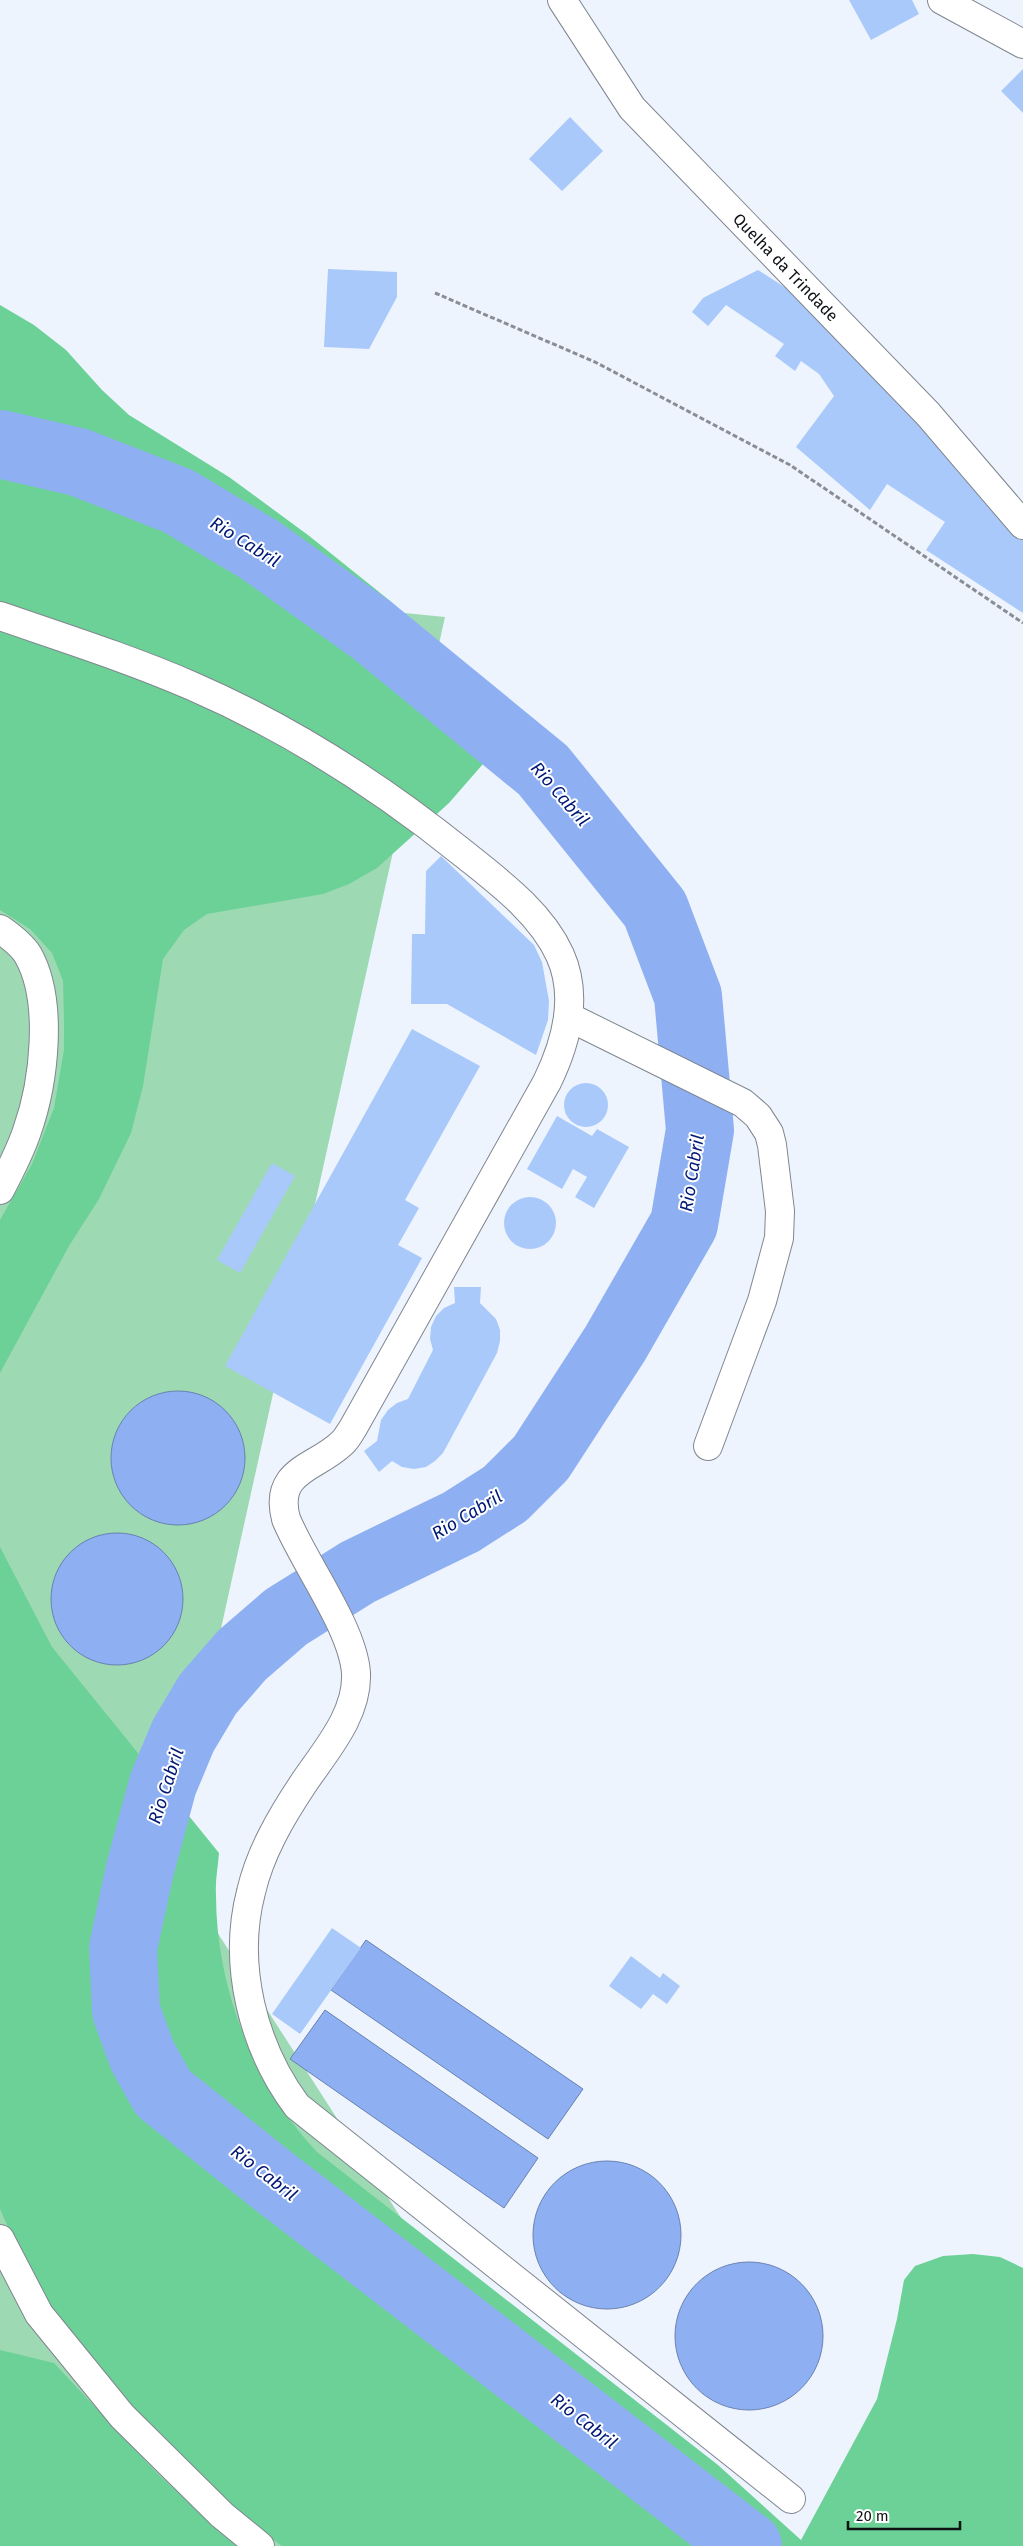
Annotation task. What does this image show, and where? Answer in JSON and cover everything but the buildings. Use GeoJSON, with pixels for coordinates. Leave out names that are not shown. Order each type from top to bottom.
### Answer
{"type":"FeatureCollection","features":[{"type":"Feature","properties":{"kind":"street","name":"Quelha da Trindade"},"geometry":{"type":"LineString","coordinates":[[562,0],[632,108],[928,414],[1023,525]]}},
{"type":"Feature","properties":{"kind":"street"},"geometry":{"type":"LineString","coordinates":[[942,0],[1023,44]]}},
{"type":"Feature","properties":{"kind":"street"},"geometry":{"type":"LineString","coordinates":[[0,616],[140,665],[192,686],[241,709],[322,755],[426,823],[495,879],[539,923],[561,956],[567,978],[569,1017],[557,1062],[547,1082],[357,1421],[341,1445],[308,1464],[288,1485],[285,1493],[284,1510],[290,1530],[344,1634],[356,1674],[350,1710],[274,1832],[255,1876],[247,1907],[247,1983],[256,2030],[268,2062],[287,2093],[309,2118],[791,2499]]}},
{"type":"Feature","properties":{"kind":"street"},"geometry":{"type":"LineString","coordinates":[[0,929],[27,953],[36,973],[42,994],[43,1042],[35,1101],[28,1129],[17,1157],[0,1190]]}},
{"type":"Feature","properties":{"kind":"street"},"geometry":{"type":"LineString","coordinates":[[569,1017],[743,1103],[763,1124],[772,1146],[779,1192],[779,1238],[762,1301],[708,1446]]}},
{"type":"Feature","properties":{"kind":"street"},"geometry":{"type":"LineString","coordinates":[[0,2239],[39,2314],[122,2416],[222,2515],[260,2546]]}},
{"type":"Feature","properties":{"kind":"path"},"geometry":{"type":"LineString","coordinates":[[436,294],[595,362],[790,465],[1023,623]]}},
{"type":"Feature","properties":{"kind":"green space"},"geometry":{"type":"Polygon","coordinates":[[[0,305],[34,325],[66,350],[102,390],[129,415],[229,477],[308,535],[389,600],[460,665],[519,714],[496,749],[449,803],[377,868],[349,884],[323,894],[207,914],[184,930],[163,959],[143,1086],[131,1133],[99,1199],[69,1246],[0,1373],[0,1220],[32,1164],[54,1108],[64,1050],[64,1019],[63,981],[52,953],[30,929],[0,910],[0,305]]]}},
{"type":"Feature","properties":{"kind":"green space"},"geometry":{"type":"Polygon","coordinates":[[[0,573],[445,617],[170,1859],[452,2297],[608,2546],[0,2546],[0,573]]]}},
{"type":"Feature","properties":{"kind":"green space"},"geometry":{"type":"Polygon","coordinates":[[[0,1547],[52,1647],[219,1853],[216,1879],[218,1930],[231,2000],[257,2066],[295,2126],[317,2152],[718,2465],[801,2540],[877,2399],[897,2319],[904,2280],[915,2266],[943,2256],[973,2254],[1000,2257],[1023,2268],[1023,2546],[282,2546],[209,2486],[177,2456],[117,2393],[63,2324],[39,2287],[18,2249],[0,2209],[0,1547]]]}},
{"type":"Feature","properties":{"kind":"green space"},"geometry":{"type":"Polygon","coordinates":[[[0,2350],[54,2363],[159,2475],[210,2522],[241,2546],[0,2546],[0,2350]]]}},
{"type":"Feature","properties":{"kind":"water"},"geometry":{"type":"Polygon","coordinates":[[[178,1391],[204,1396],[215,1402],[225,1411],[234,1421],[240,1432],[245,1458],[240,1484],[234,1495],[225,1505],[215,1514],[204,1520],[178,1525],[152,1520],[141,1514],[131,1505],[122,1495],[116,1484],[111,1458],[116,1432],[122,1421],[131,1411],[141,1402],[152,1396],[178,1391]]]}},
{"type":"Feature","properties":{"kind":"water"},"geometry":{"type":"Polygon","coordinates":[[[117,1533],[130,1534],[142,1538],[164,1552],[178,1574],[182,1586],[182,1612],[178,1624],[164,1646],[142,1660],[130,1664],[117,1665],[104,1664],[92,1660],[70,1646],[56,1624],[52,1612],[51,1599],[52,1586],[56,1574],[70,1552],[92,1538],[104,1534],[117,1533]]]}},
{"type":"Feature","properties":{"kind":"water"},"geometry":{"type":"Polygon","coordinates":[[[366,1940],[583,2089],[548,2139],[331,1990],[366,1940]]]}},
{"type":"Feature","properties":{"kind":"water"},"geometry":{"type":"Polygon","coordinates":[[[325,2010],[538,2158],[504,2208],[290,2059],[325,2010]]]}},
{"type":"Feature","properties":{"kind":"water"},"geometry":{"type":"Polygon","coordinates":[[[607,2161],[621,2162],[635,2167],[659,2183],[675,2207],[680,2221],[680,2249],[675,2263],[659,2287],[635,2303],[621,2308],[607,2309],[593,2308],[579,2303],[555,2287],[539,2263],[534,2249],[533,2235],[534,2221],[539,2207],[555,2183],[579,2167],[593,2162],[607,2161]]]}},
{"type":"Feature","properties":{"kind":"water"},"geometry":{"type":"Polygon","coordinates":[[[749,2262],[763,2263],[777,2268],[801,2284],[817,2308],[822,2322],[822,2350],[817,2364],[801,2388],[777,2404],[763,2409],[749,2410],[735,2409],[721,2404],[697,2388],[681,2364],[676,2350],[675,2336],[676,2322],[681,2308],[697,2284],[721,2268],[735,2263],[749,2262]]]}},
{"type":"Feature","properties":{"kind":"waterway","name":"Rio Cabril"},"geometry":{"type":"LineString","coordinates":[[0,444],[78,462],[178,501],[260,550],[372,630],[543,770],[655,909],[688,996],[700,1130],[684,1224],[615,1344],[541,1458],[505,1494],[461,1522],[358,1572],[286,1617],[242,1655],[208,1694],[183,1736],[163,1784],[140,1869],[123,1948],[126,2011],[142,2055],[163,2093],[272,2180],[748,2546]]}}]}
